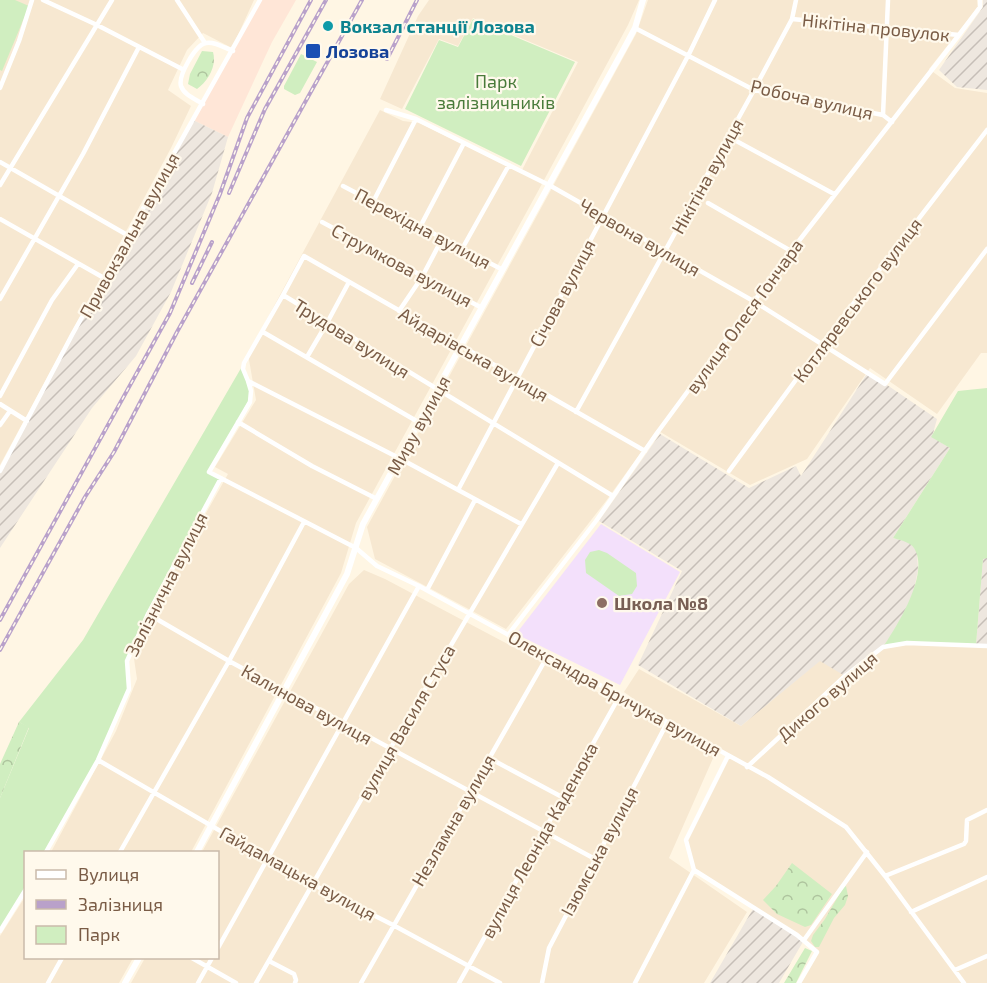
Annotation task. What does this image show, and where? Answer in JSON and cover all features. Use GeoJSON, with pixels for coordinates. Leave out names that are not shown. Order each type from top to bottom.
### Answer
{"type":"FeatureCollection","features":[{"type":"Feature","properties":{"kind":"main road","name":"Миру вулиця"},"geometry":{"type":"LineString","coordinates":[[198,851],[347,574],[363,524],[376,499],[420,423],[635,28],[643,0]]}},
{"type":"Feature","properties":{"kind":"main road"},"geometry":{"type":"LineString","coordinates":[[125,983],[138,959]]}},
{"type":"Feature","properties":{"kind":"street"},"geometry":{"type":"LineString","coordinates":[[0,88],[32,0]]}},
{"type":"Feature","properties":{"kind":"street"},"geometry":{"type":"LineString","coordinates":[[43,0],[97,24],[184,70]]}},
{"type":"Feature","properties":{"kind":"street"},"geometry":{"type":"LineString","coordinates":[[0,185],[112,0]]}},
{"type":"Feature","properties":{"kind":"street"},"geometry":{"type":"LineString","coordinates":[[177,0],[205,43]]}},
{"type":"Feature","properties":{"kind":"street","name":"Привокзальна вулиця"},"geometry":{"type":"LineString","coordinates":[[0,471],[104,278],[260,0]]}},
{"type":"Feature","properties":{"kind":"street","name":"Січова вулиця"},"geometry":{"type":"LineString","coordinates":[[458,490],[689,54],[715,0]]}},
{"type":"Feature","properties":{"kind":"street","name":"Нікітіна вулиця"},"geometry":{"type":"LineString","coordinates":[[576,412],[729,137],[792,19],[796,0]]}},
{"type":"Feature","properties":{"kind":"street"},"geometry":{"type":"LineString","coordinates":[[882,115],[888,0]]}},
{"type":"Feature","properties":{"kind":"street","name":"вулиця Олеся Гончара"},"geometry":{"type":"LineString","coordinates":[[508,635],[613,496],[834,194],[980,8],[980,0]]}},
{"type":"Feature","properties":{"kind":"street","name":"Нікітіна провулок"},"geometry":{"type":"LineString","coordinates":[[792,19],[959,35]]}},
{"type":"Feature","properties":{"kind":"street","name":"Робоча вулиця"},"geometry":{"type":"LineString","coordinates":[[635,28],[689,54],[754,90],[882,115],[892,122]]}},
{"type":"Feature","properties":{"kind":"street"},"geometry":{"type":"LineString","coordinates":[[203,104],[182,89],[180,81],[184,70],[197,48],[205,43],[213,43],[233,51]]}},
{"type":"Feature","properties":{"kind":"street"},"geometry":{"type":"LineString","coordinates":[[0,299],[83,154],[138,47]]}},
{"type":"Feature","properties":{"kind":"street","name":"Червона вулиця"},"geometry":{"type":"LineString","coordinates":[[386,110],[416,118],[549,185],[754,302],[823,343],[885,384],[987,249]]}},
{"type":"Feature","properties":{"kind":"street"},"geometry":{"type":"LineString","coordinates":[[372,202],[416,118]]}},
{"type":"Feature","properties":{"kind":"street","name":"Котляревського вулиця"},"geometry":{"type":"LineString","coordinates":[[729,471],[823,343],[987,130]]}},
{"type":"Feature","properties":{"kind":"street"},"geometry":{"type":"LineString","coordinates":[[729,137],[834,194]]}},
{"type":"Feature","properties":{"kind":"street"},"geometry":{"type":"LineString","coordinates":[[420,227],[464,143]]}},
{"type":"Feature","properties":{"kind":"street"},"geometry":{"type":"LineString","coordinates":[[0,162],[129,236]]}},
{"type":"Feature","properties":{"kind":"street"},"geometry":{"type":"LineString","coordinates":[[462,249],[509,165]]}},
{"type":"Feature","properties":{"kind":"street","name":"Перехідна вулиця"},"geometry":{"type":"LineString","coordinates":[[343,186],[503,270]]}},
{"type":"Feature","properties":{"kind":"street"},"geometry":{"type":"LineString","coordinates":[[708,203],[791,252]]}},
{"type":"Feature","properties":{"kind":"street"},"geometry":{"type":"LineString","coordinates":[[0,219],[104,278]]}},
{"type":"Feature","properties":{"kind":"street","name":"Струмкова вулиця"},"geometry":{"type":"LineString","coordinates":[[322,222],[482,308]]}},
{"type":"Feature","properties":{"kind":"street"},"geometry":{"type":"LineString","coordinates":[[399,311],[422,277],[442,239]]}},
{"type":"Feature","properties":{"kind":"street","name":"Айдарівська вулиця"},"geometry":{"type":"LineString","coordinates":[[304,256],[645,451]]}},
{"type":"Feature","properties":{"kind":"street","name":"Трудова вулиця"},"geometry":{"type":"LineString","coordinates":[[304,256],[283,295],[613,496]]}},
{"type":"Feature","properties":{"kind":"street"},"geometry":{"type":"LineString","coordinates":[[0,396],[52,300],[78,264]]}},
{"type":"Feature","properties":{"kind":"street"},"geometry":{"type":"LineString","coordinates":[[0,282],[7,285]]}},
{"type":"Feature","properties":{"kind":"street"},"geometry":{"type":"LineString","coordinates":[[307,357],[349,282]]}},
{"type":"Feature","properties":{"kind":"street"},"geometry":{"type":"LineString","coordinates":[[283,295],[244,363],[243,369],[251,391],[250,402],[238,422],[312,466],[376,499]]}},
{"type":"Feature","properties":{"kind":"street"},"geometry":{"type":"LineString","coordinates":[[262,332],[420,423]]}},
{"type":"Feature","properties":{"kind":"street"},"geometry":{"type":"LineString","coordinates":[[248,381],[399,458],[521,524]]}},
{"type":"Feature","properties":{"kind":"street"},"geometry":{"type":"LineString","coordinates":[[0,404],[27,421]]}},
{"type":"Feature","properties":{"kind":"street"},"geometry":{"type":"LineString","coordinates":[[0,425],[10,411]]}},
{"type":"Feature","properties":{"kind":"street","name":"Олександра Бричука вулиця"},"geometry":{"type":"LineString","coordinates":[[238,422],[209,472],[356,548],[377,566],[427,590],[768,777],[846,827],[964,983]]}},
{"type":"Feature","properties":{"kind":"street","name":"вулиця Василя Стуса"},"geometry":{"type":"LineString","coordinates":[[256,983],[390,748],[558,463]]}},
{"type":"Feature","properties":{"kind":"street","name":"Залізнична вулиця"},"geometry":{"type":"LineString","coordinates":[[47,851],[98,760],[129,689],[127,661],[148,614],[221,478]]}},
{"type":"Feature","properties":{"kind":"street"},"geometry":{"type":"LineString","coordinates":[[427,590],[476,500]]}},
{"type":"Feature","properties":{"kind":"street"},"geometry":{"type":"LineString","coordinates":[[121,851],[229,661],[304,522]]}},
{"type":"Feature","properties":{"kind":"street"},"geometry":{"type":"LineString","coordinates":[[219,946],[419,586]]}},
{"type":"Feature","properties":{"kind":"street","name":"Калинова вулиця"},"geometry":{"type":"LineString","coordinates":[[148,614],[229,661],[596,859]]}},
{"type":"Feature","properties":{"kind":"street","name":"Дикого вулиця"},"geometry":{"type":"LineString","coordinates":[[747,767],[845,676],[883,647],[908,643],[987,646]]}},
{"type":"Feature","properties":{"kind":"street","name":"Незламна вулиця"},"geometry":{"type":"LineString","coordinates":[[361,983],[548,657]]}},
{"type":"Feature","properties":{"kind":"street","name":"вулиця Леоніда Каденюка"},"geometry":{"type":"LineString","coordinates":[[459,983],[619,697]]}},
{"type":"Feature","properties":{"kind":"street","name":"Ізюмська вулиця"},"geometry":{"type":"LineString","coordinates":[[542,983],[547,953],[667,723]]}},
{"type":"Feature","properties":{"kind":"street"},"geometry":{"type":"LineString","coordinates":[[635,983],[694,870],[686,840],[728,756]]}},
{"type":"Feature","properties":{"kind":"street"},"geometry":{"type":"LineString","coordinates":[[489,758],[562,798]]}},
{"type":"Feature","properties":{"kind":"street","name":"Гайдамацька вулиця"},"geometry":{"type":"LineString","coordinates":[[98,760],[312,884],[500,983]]}},
{"type":"Feature","properties":{"kind":"street"},"geometry":{"type":"LineString","coordinates":[[885,876],[964,844],[967,820],[987,810]]}},
{"type":"Feature","properties":{"kind":"street"},"geometry":{"type":"LineString","coordinates":[[804,940],[867,852]]}},
{"type":"Feature","properties":{"kind":"street"},"geometry":{"type":"LineString","coordinates":[[694,870],[804,940],[817,952],[799,983]]}},
{"type":"Feature","properties":{"kind":"street"},"geometry":{"type":"LineString","coordinates":[[911,912],[987,877]]}},
{"type":"Feature","properties":{"kind":"street"},"geometry":{"type":"LineString","coordinates":[[0,931],[24,892]]}},
{"type":"Feature","properties":{"kind":"street"},"geometry":{"type":"LineString","coordinates":[[955,970],[987,956]]}},
{"type":"Feature","properties":{"kind":"street"},"geometry":{"type":"LineString","coordinates":[[48,983],[61,959]]}},
{"type":"Feature","properties":{"kind":"street"},"geometry":{"type":"LineString","coordinates":[[195,959],[236,983]]}},
{"type":"Feature","properties":{"kind":"street"},"geometry":{"type":"LineString","coordinates":[[198,983],[211,959]]}},
{"type":"Feature","properties":{"kind":"street"},"geometry":{"type":"LineString","coordinates":[[269,960],[294,974],[295,983]]}},
{"type":"Feature","properties":{"kind":"shaded area"},"geometry":{"type":"Polygon","coordinates":[[[0,0],[254,0],[232,48],[203,33],[187,50],[168,90],[191,106],[171,148],[0,465],[0,0]]]}},
{"type":"Feature","properties":{"kind":"shaded area"},"geometry":{"type":"Polygon","coordinates":[[[260,0],[296,0],[272,42],[228,137],[193,120],[260,0]]]}},
{"type":"Feature","properties":{"kind":"shaded area"},"geometry":{"type":"Polygon","coordinates":[[[429,0],[639,0],[628,25],[356,523],[341,573],[192,851],[52,851],[116,731],[137,679],[132,645],[228,474],[215,467],[256,400],[248,354],[380,110],[403,121],[419,123],[521,172],[578,62],[473,18],[458,46],[439,39],[402,109],[380,99],[418,16],[429,0]]]}},
{"type":"Feature","properties":{"kind":"shaded area"},"geometry":{"type":"Polygon","coordinates":[[[648,0],[977,0],[978,7],[929,69],[955,88],[987,93],[987,353],[981,353],[937,414],[870,368],[807,459],[750,485],[657,430],[606,501],[506,629],[375,559],[367,527],[636,34],[648,0]]]}},
{"type":"Feature","properties":{"kind":"shaded area"},"geometry":{"type":"Polygon","coordinates":[[[983,0],[987,0],[987,90],[957,87],[939,70],[983,7],[983,0]]]}},
{"type":"Feature","properties":{"kind":"shaded area"},"geometry":{"type":"Polygon","coordinates":[[[193,120],[228,137],[212,193],[171,292],[136,356],[92,408],[0,548],[0,471],[72,335],[193,120]]]}},
{"type":"Feature","properties":{"kind":"shaded area"},"geometry":{"type":"Polygon","coordinates":[[[868,372],[937,419],[932,437],[950,448],[893,538],[909,542],[917,551],[918,570],[913,594],[897,627],[883,647],[845,676],[820,661],[741,726],[638,665],[682,571],[599,521],[660,434],[749,488],[796,466],[801,476],[868,372]]]}},
{"type":"Feature","properties":{"kind":"shaded area","name":"Школа №8"},"geometry":{"type":"Polygon","coordinates":[[[601,524],[680,572],[620,685],[516,634],[601,524]]]}},
{"type":"Feature","properties":{"kind":"shaded area"},"geometry":{"type":"Polygon","coordinates":[[[983,558],[987,558],[987,646],[976,645],[983,558]]]}},
{"type":"Feature","properties":{"kind":"shaded area"},"geometry":{"type":"Polygon","coordinates":[[[364,570],[385,579],[714,756],[669,858],[747,912],[704,983],[131,983],[144,959],[219,959],[219,851],[203,851],[349,584],[364,570]]]}},
{"type":"Feature","properties":{"kind":"shaded area"},"geometry":{"type":"Polygon","coordinates":[[[907,643],[987,646],[987,983],[799,983],[816,953],[804,940],[694,870],[686,840],[728,756],[667,723],[624,692],[639,669],[741,726],[820,660],[907,643]]]}},
{"type":"Feature","properties":{"kind":"shaded area"},"geometry":{"type":"Polygon","coordinates":[[[24,899],[24,959],[132,959],[119,983],[0,983],[0,936],[24,899]]]}},
{"type":"Feature","properties":{"kind":"shaded area"},"geometry":{"type":"Polygon","coordinates":[[[754,907],[804,940],[779,983],[710,983],[754,907]]]}},
{"type":"Feature","properties":{"kind":"green space"},"geometry":{"type":"Polygon","coordinates":[[[0,0],[15,0],[29,6],[2,71],[0,70],[0,0]]]}},
{"type":"Feature","properties":{"kind":"green space","name":"Парк залізничників"},"geometry":{"type":"Polygon","coordinates":[[[473,19],[575,62],[521,166],[405,109],[439,40],[458,47],[473,19]]]}},
{"type":"Feature","properties":{"kind":"green space"},"geometry":{"type":"Polygon","coordinates":[[[202,51],[213,52],[214,63],[205,82],[197,89],[188,84],[190,74],[202,51]]]}},
{"type":"Feature","properties":{"kind":"green space"},"geometry":{"type":"Polygon","coordinates":[[[301,54],[317,62],[300,93],[295,95],[284,89],[284,86],[301,54]]]}},
{"type":"Feature","properties":{"kind":"green space"},"geometry":{"type":"Polygon","coordinates":[[[244,363],[243,369],[251,396],[209,472],[221,478],[148,614],[127,661],[129,689],[98,760],[47,851],[24,851],[24,891],[0,931],[0,798],[29,728],[19,722],[83,640],[244,363]]]}},
{"type":"Feature","properties":{"kind":"green space"},"geometry":{"type":"Polygon","coordinates":[[[987,388],[987,558],[983,559],[976,645],[907,643],[883,647],[909,601],[917,575],[918,563],[915,549],[907,542],[893,538],[950,448],[931,437],[958,391],[987,388]]]}},
{"type":"Feature","properties":{"kind":"green space"},"geometry":{"type":"Polygon","coordinates":[[[599,550],[636,573],[637,586],[632,594],[619,596],[586,573],[585,560],[590,552],[599,550]]]}},
{"type":"Feature","properties":{"kind":"green space"},"geometry":{"type":"Polygon","coordinates":[[[19,722],[29,727],[0,798],[0,764],[19,722]]]}},
{"type":"Feature","properties":{"kind":"green space"},"geometry":{"type":"Polygon","coordinates":[[[792,863],[832,894],[811,925],[805,927],[777,914],[763,900],[792,863]]]}},
{"type":"Feature","properties":{"kind":"green space"},"geometry":{"type":"Polygon","coordinates":[[[846,886],[848,896],[845,905],[834,918],[819,947],[815,947],[811,941],[813,935],[846,886]]]}},
{"type":"Feature","properties":{"kind":"green space"},"geometry":{"type":"Polygon","coordinates":[[[805,948],[812,951],[796,983],[784,983],[805,948]]]}},
{"type":"Feature","properties":{"kind":"railway"},"geometry":{"type":"LineString","coordinates":[[0,620],[170,313],[220,194],[247,118],[311,0]]}},
{"type":"Feature","properties":{"kind":"railway"},"geometry":{"type":"LineString","coordinates":[[229,193],[265,109],[326,0]]}},
{"type":"Feature","properties":{"kind":"railway"},"geometry":{"type":"LineString","coordinates":[[0,650],[85,497],[114,452],[177,332],[362,0]]}},
{"type":"Feature","properties":{"kind":"railway"},"geometry":{"type":"LineString","coordinates":[[387,59],[417,0]]}},
{"type":"Feature","properties":{"kind":"railway"},"geometry":{"type":"LineString","coordinates":[[192,283],[212,242]]}},
{"type":"Feature","properties":{"kind":"place","name":"Вокзал станції Лозова"},"geometry":{"type":"Point","coordinates":[328,26]}},
{"type":"Feature","properties":{"kind":"place","name":"Лозова"},"geometry":{"type":"Point","coordinates":[313,51]}},
{"type":"Feature","properties":{"kind":"place","name":"Школа №8"},"geometry":{"type":"Point","coordinates":[602,603]}}]}
